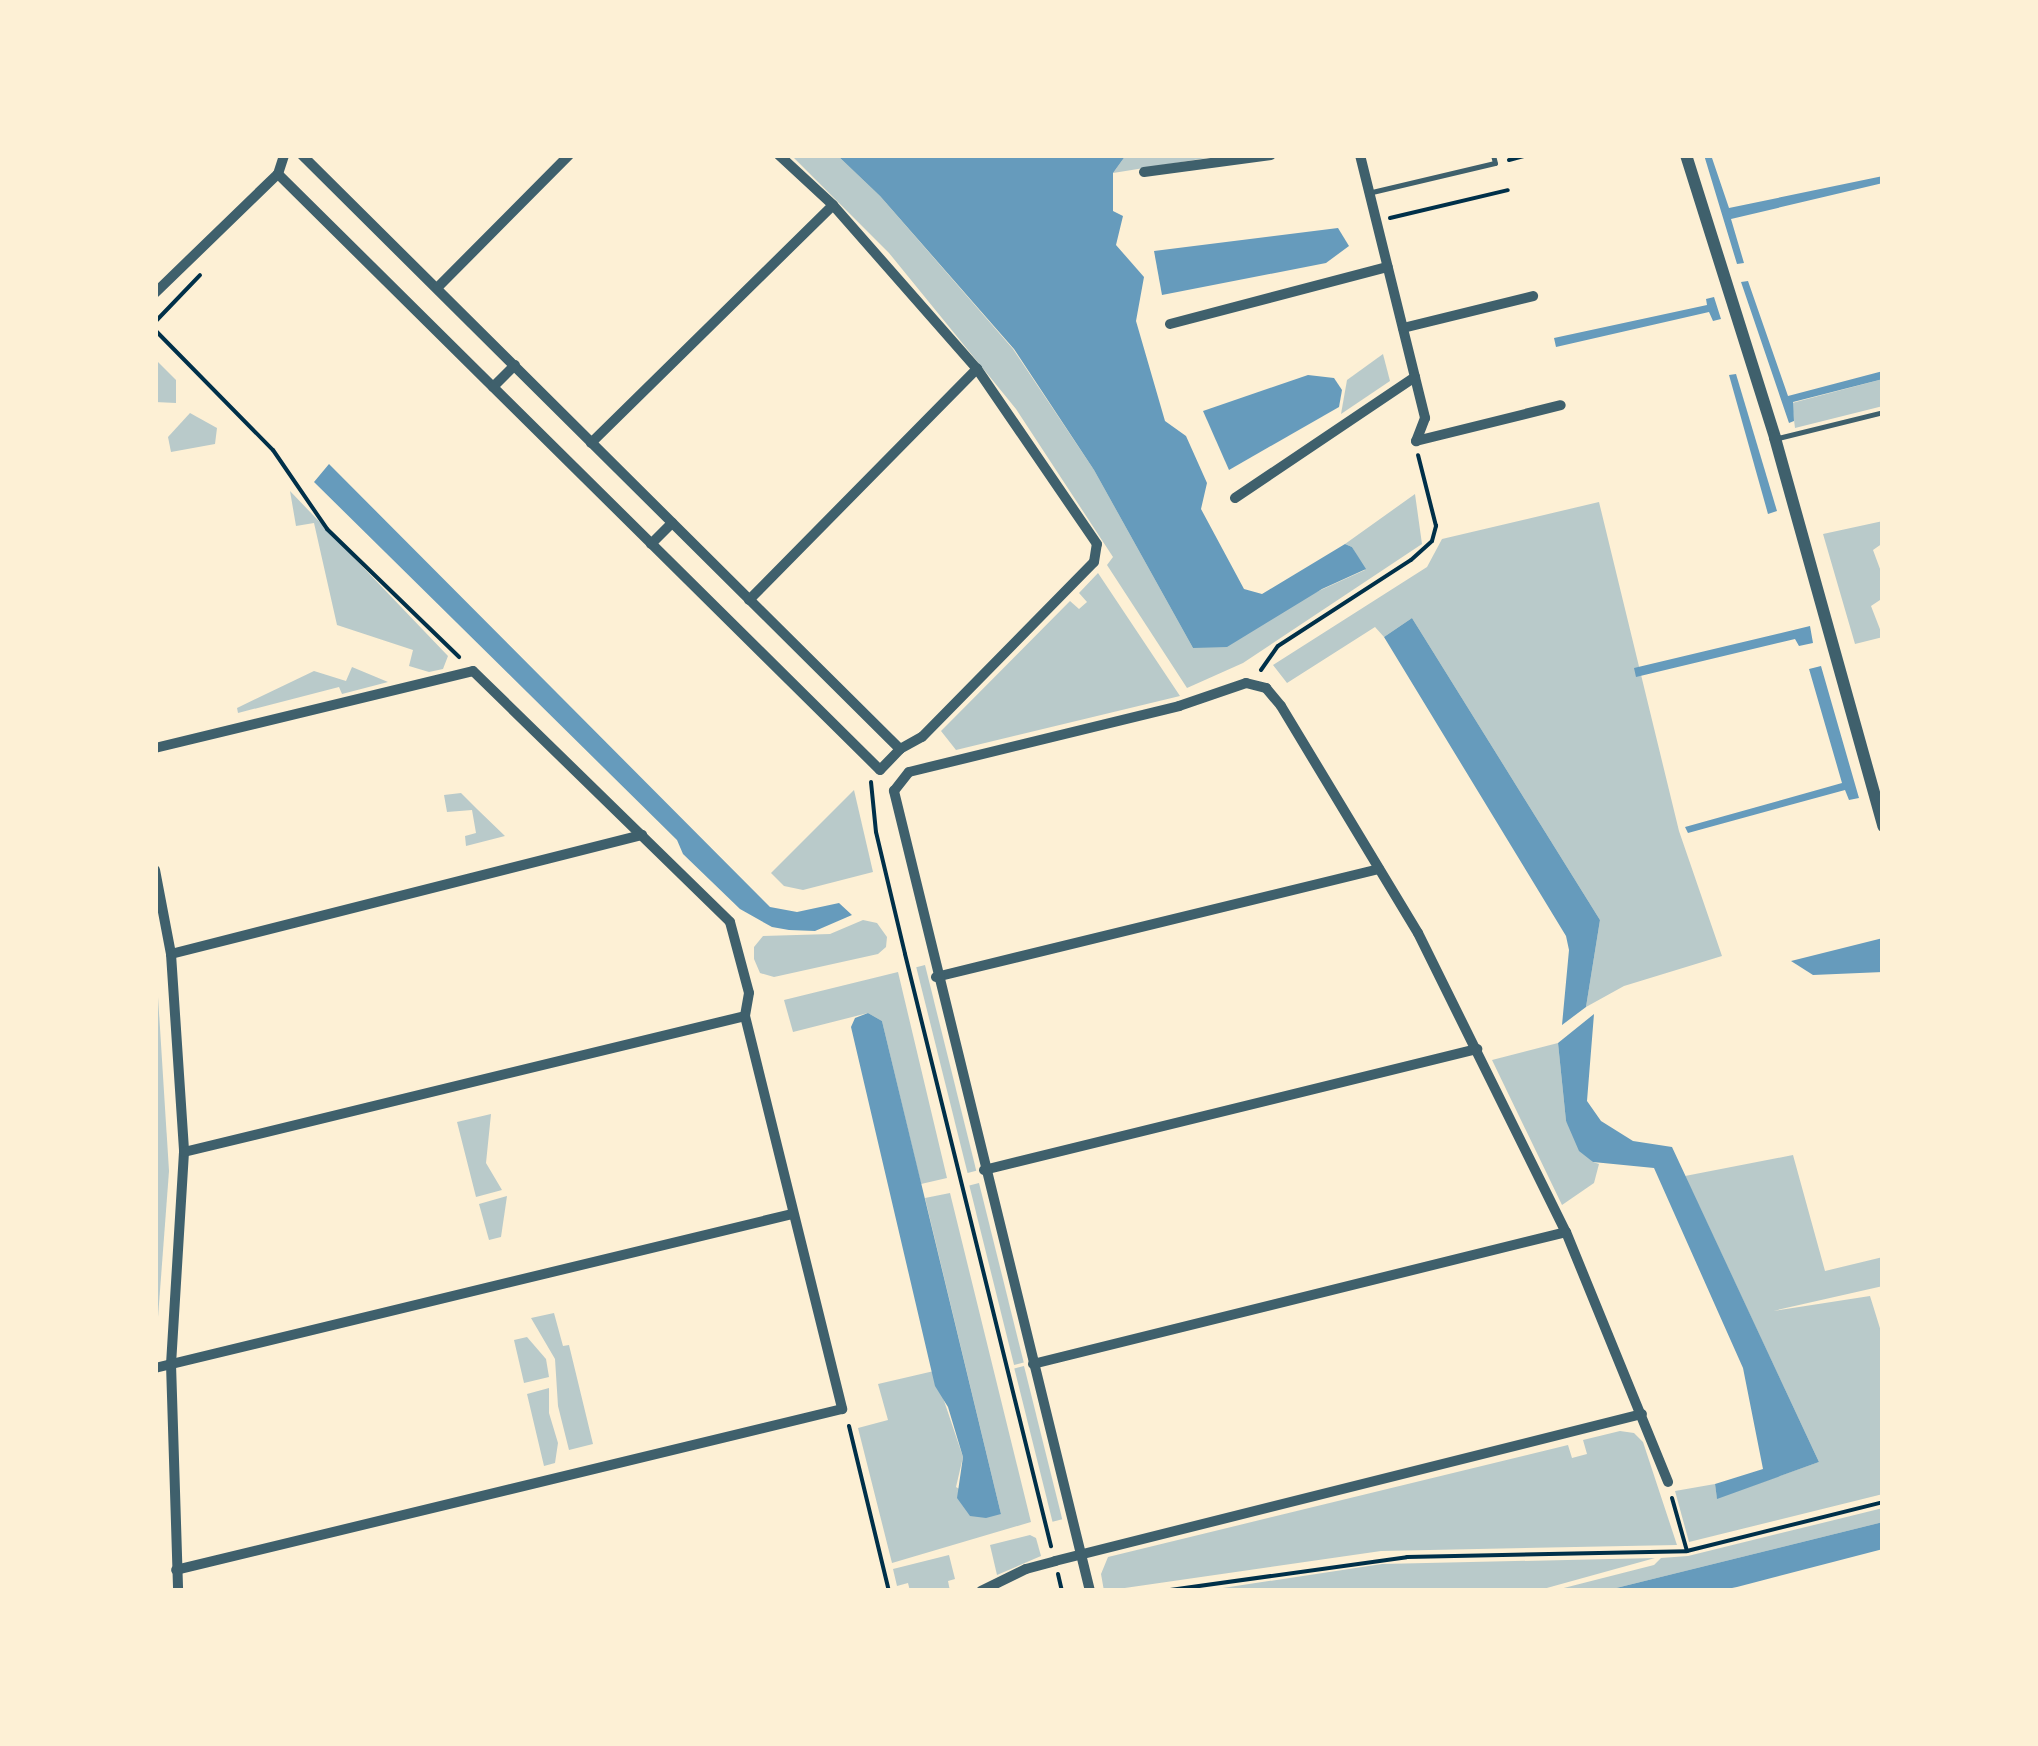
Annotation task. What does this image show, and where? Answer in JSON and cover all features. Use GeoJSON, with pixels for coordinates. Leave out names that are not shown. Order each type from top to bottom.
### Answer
{"type":"FeatureCollection","features":[{"type":"Feature","properties":{"kind":"street"},"geometry":{"type":"LineString","coordinates":[[155,293],[278,174],[284,155]]}},
{"type":"Feature","properties":{"kind":"street"},"geometry":{"type":"LineString","coordinates":[[302,155],[900,750]]}},
{"type":"Feature","properties":{"kind":"street"},"geometry":{"type":"LineString","coordinates":[[438,287],[569,155]]}},
{"type":"Feature","properties":{"kind":"street"},"geometry":{"type":"LineString","coordinates":[[278,174],[880,770],[931,728],[1094,562],[1096,552],[1091,534],[977,368],[832,204],[779,155]]}},
{"type":"Feature","properties":{"kind":"street"},"geometry":{"type":"LineString","coordinates":[[1144,172],[1270,155]]}},
{"type":"Feature","properties":{"kind":"street"},"geometry":{"type":"LineString","coordinates":[[1360,155],[1425,418],[1416,441]]}},
{"type":"Feature","properties":{"kind":"street"},"geometry":{"type":"LineString","coordinates":[[1686,155],[1775,438],[1883,826]]}},
{"type":"Feature","properties":{"kind":"street"},"geometry":{"type":"LineString","coordinates":[[592,443],[832,204]]}},
{"type":"Feature","properties":{"kind":"street"},"geometry":{"type":"LineString","coordinates":[[1170,324],[1388,267]]}},
{"type":"Feature","properties":{"kind":"street"},"geometry":{"type":"LineString","coordinates":[[1403,328],[1534,296]]}},
{"type":"Feature","properties":{"kind":"street"},"geometry":{"type":"LineString","coordinates":[[493,386],[515,366]]}},
{"type":"Feature","properties":{"kind":"street"},"geometry":{"type":"LineString","coordinates":[[749,600],[977,368]]}},
{"type":"Feature","properties":{"kind":"street"},"geometry":{"type":"LineString","coordinates":[[1235,498],[1415,377]]}},
{"type":"Feature","properties":{"kind":"street"},"geometry":{"type":"LineString","coordinates":[[1416,441],[1561,405]]}},
{"type":"Feature","properties":{"kind":"street"},"geometry":{"type":"LineString","coordinates":[[651,544],[672,523]]}},
{"type":"Feature","properties":{"kind":"street"},"geometry":{"type":"LineString","coordinates":[[155,748],[473,671],[730,922],[749,993],[745,1016],[842,1410],[176,1570]]}},
{"type":"Feature","properties":{"kind":"street"},"geometry":{"type":"LineString","coordinates":[[1090,1591],[936,977],[894,790],[909,772],[1179,706],[1236,685],[1266,688],[1281,706],[1378,869],[1478,1050],[1566,1232],[1668,1482]]}},
{"type":"Feature","properties":{"kind":"street"},"geometry":{"type":"LineString","coordinates":[[171,954],[642,835]]}},
{"type":"Feature","properties":{"kind":"street"},"geometry":{"type":"LineString","coordinates":[[936,977],[1378,869]]}},
{"type":"Feature","properties":{"kind":"street"},"geometry":{"type":"LineString","coordinates":[[155,870],[171,954],[184,1152],[171,1364],[178,1591]]}},
{"type":"Feature","properties":{"kind":"street"},"geometry":{"type":"LineString","coordinates":[[184,1152],[745,1016]]}},
{"type":"Feature","properties":{"kind":"street"},"geometry":{"type":"LineString","coordinates":[[984,1170],[1478,1050]]}},
{"type":"Feature","properties":{"kind":"street"},"geometry":{"type":"LineString","coordinates":[[155,1368],[792,1214]]}},
{"type":"Feature","properties":{"kind":"street"},"geometry":{"type":"LineString","coordinates":[[1032,1364],[1566,1232]]}},
{"type":"Feature","properties":{"kind":"street"},"geometry":{"type":"LineString","coordinates":[[981,1591],[1026,1569],[1055,1561],[1642,1414]]}},
{"type":"Feature","properties":{"kind":"lane"},"geometry":{"type":"LineString","coordinates":[[1369,193],[1494,159]]}},
{"type":"Feature","properties":{"kind":"lane"},"geometry":{"type":"LineString","coordinates":[[1775,438],[1883,412]]}},
{"type":"Feature","properties":{"kind":"path"},"geometry":{"type":"LineString","coordinates":[[1494,159],[1528,155]]}},
{"type":"Feature","properties":{"kind":"path"},"geometry":{"type":"LineString","coordinates":[[1376,221],[1508,190]]}},
{"type":"Feature","properties":{"kind":"path"},"geometry":{"type":"LineString","coordinates":[[155,330],[274,450],[326,529],[473,671]]}},
{"type":"Feature","properties":{"kind":"path"},"geometry":{"type":"LineString","coordinates":[[1256,684],[1265,660],[1278,646],[1412,560],[1432,542],[1436,526],[1416,441]]}},
{"type":"Feature","properties":{"kind":"path"},"geometry":{"type":"LineString","coordinates":[[871,782],[876,832],[894,911],[1055,1561]]}},
{"type":"Feature","properties":{"kind":"path"},"geometry":{"type":"LineString","coordinates":[[842,1410],[890,1591]]}},
{"type":"Feature","properties":{"kind":"path"},"geometry":{"type":"LineString","coordinates":[[1668,1482],[1686,1551]]}},
{"type":"Feature","properties":{"kind":"path"},"geometry":{"type":"LineString","coordinates":[[1163,1591],[1407,1557],[1686,1551],[1883,1502]]}},
{"type":"Feature","properties":{"kind":"shaded area"},"geometry":{"type":"Polygon","coordinates":[[[791,155],[837,155],[880,196],[1013,349],[1094,470],[1193,648],[1365,570],[1352,547],[1345,544],[1415,494],[1422,544],[1243,663],[1187,688],[1107,565],[1113,557],[1016,409],[889,253],[791,155]]]}},
{"type":"Feature","properties":{"kind":"shaded area"},"geometry":{"type":"Polygon","coordinates":[[[1126,155],[1225,155],[1113,173],[1126,155]]]}},
{"type":"Feature","properties":{"kind":"shaded area"},"geometry":{"type":"Polygon","coordinates":[[[1383,354],[1390,381],[1341,414],[1347,380],[1383,354]]]}},
{"type":"Feature","properties":{"kind":"shaded area"},"geometry":{"type":"Polygon","coordinates":[[[155,359],[176,380],[176,403],[155,402],[155,359]]]}},
{"type":"Feature","properties":{"kind":"shaded area"},"geometry":{"type":"Polygon","coordinates":[[[1883,379],[1883,406],[1795,428],[1792,403],[1883,379]]]}},
{"type":"Feature","properties":{"kind":"shaded area"},"geometry":{"type":"Polygon","coordinates":[[[190,413],[217,428],[215,444],[171,452],[168,437],[190,413]]]}},
{"type":"Feature","properties":{"kind":"shaded area"},"geometry":{"type":"Polygon","coordinates":[[[290,491],[448,656],[443,669],[429,672],[409,666],[413,650],[337,625],[314,523],[296,526],[290,491]]]}},
{"type":"Feature","properties":{"kind":"shaded area"},"geometry":{"type":"Polygon","coordinates":[[[1599,502],[1679,831],[1722,956],[1624,986],[1586,1007],[1600,920],[1412,618],[1384,637],[1375,627],[1287,683],[1273,665],[1427,567],[1442,539],[1599,502]]]}},
{"type":"Feature","properties":{"kind":"shaded area"},"geometry":{"type":"Polygon","coordinates":[[[1883,521],[1883,543],[1873,550],[1883,577],[1883,598],[1871,606],[1883,637],[1855,644],[1823,534],[1883,521]]]}},
{"type":"Feature","properties":{"kind":"shaded area"},"geometry":{"type":"Polygon","coordinates":[[[1098,573],[1180,696],[956,750],[941,731],[1070,601],[1079,609],[1087,602],[1079,593],[1098,573]]]}},
{"type":"Feature","properties":{"kind":"shaded area"},"geometry":{"type":"Polygon","coordinates":[[[352,667],[388,682],[342,694],[339,687],[238,713],[237,708],[314,671],[346,681],[352,667]]]}},
{"type":"Feature","properties":{"kind":"shaded area"},"geometry":{"type":"Polygon","coordinates":[[[854,790],[873,872],[803,890],[784,886],[771,873],[854,790]]]}},
{"type":"Feature","properties":{"kind":"shaded area"},"geometry":{"type":"Polygon","coordinates":[[[461,793],[505,836],[466,846],[465,836],[476,833],[472,810],[447,812],[444,795],[461,793]]]}},
{"type":"Feature","properties":{"kind":"shaded area"},"geometry":{"type":"Polygon","coordinates":[[[863,920],[877,923],[887,937],[886,947],[878,954],[774,977],[760,973],[754,947],[763,936],[830,934],[863,920]]]}},
{"type":"Feature","properties":{"kind":"shaded area"},"geometry":{"type":"Polygon","coordinates":[[[155,949],[169,1171],[155,1357],[155,949]]]}},
{"type":"Feature","properties":{"kind":"shaded area"},"geometry":{"type":"Polygon","coordinates":[[[925,965],[976,1171],[968,1173],[916,967],[925,965]]]}},
{"type":"Feature","properties":{"kind":"shaded area"},"geometry":{"type":"Polygon","coordinates":[[[898,972],[947,1178],[921,1184],[882,1021],[868,1013],[793,1032],[784,1000],[898,972]]]}},
{"type":"Feature","properties":{"kind":"shaded area"},"geometry":{"type":"Polygon","coordinates":[[[1558,1043],[1566,1121],[1593,1162],[1599,1164],[1594,1183],[1562,1205],[1492,1060],[1558,1043]]]}},
{"type":"Feature","properties":{"kind":"shaded area"},"geometry":{"type":"Polygon","coordinates":[[[491,1114],[486,1163],[502,1190],[476,1197],[457,1122],[491,1114]]]}},
{"type":"Feature","properties":{"kind":"shaded area"},"geometry":{"type":"Polygon","coordinates":[[[1793,1155],[1825,1271],[1883,1257],[1883,1286],[1773,1311],[1870,1296],[1883,1338],[1883,1494],[1689,1542],[1675,1491],[1715,1484],[1717,1498],[1819,1462],[1685,1176],[1793,1155]]]}},
{"type":"Feature","properties":{"kind":"shaded area"},"geometry":{"type":"Polygon","coordinates":[[[979,1183],[1024,1363],[1014,1365],[969,1185],[979,1183]]]}},
{"type":"Feature","properties":{"kind":"shaded area"},"geometry":{"type":"Polygon","coordinates":[[[950,1193],[1031,1522],[892,1563],[858,1428],[888,1420],[878,1384],[934,1371],[963,1457],[956,1487],[1001,1514],[925,1198],[950,1193]]]}},
{"type":"Feature","properties":{"kind":"shaded area"},"geometry":{"type":"Polygon","coordinates":[[[507,1196],[501,1237],[489,1240],[479,1204],[507,1196]]]}},
{"type":"Feature","properties":{"kind":"shaded area"},"geometry":{"type":"Polygon","coordinates":[[[554,1313],[563,1346],[569,1345],[593,1444],[569,1450],[558,1406],[555,1359],[531,1318],[554,1313]]]}},
{"type":"Feature","properties":{"kind":"shaded area"},"geometry":{"type":"Polygon","coordinates":[[[527,1337],[546,1359],[549,1377],[524,1383],[514,1340],[527,1337]]]}},
{"type":"Feature","properties":{"kind":"shaded area"},"geometry":{"type":"Polygon","coordinates":[[[1024,1366],[1062,1519],[1053,1522],[1014,1368],[1024,1366]]]}},
{"type":"Feature","properties":{"kind":"shaded area"},"geometry":{"type":"Polygon","coordinates":[[[549,1388],[549,1413],[558,1443],[555,1463],[544,1466],[527,1394],[549,1388]]]}},
{"type":"Feature","properties":{"kind":"shaded area"},"geometry":{"type":"Polygon","coordinates":[[[1620,1431],[1634,1433],[1643,1442],[1677,1545],[1381,1551],[1104,1591],[1101,1574],[1108,1557],[1568,1445],[1572,1458],[1587,1454],[1583,1440],[1620,1431]]]}},
{"type":"Feature","properties":{"kind":"shaded area"},"geometry":{"type":"Polygon","coordinates":[[[1883,1508],[1883,1522],[1604,1591],[1552,1591],[1654,1565],[1661,1558],[1688,1556],[1883,1508]]]}},
{"type":"Feature","properties":{"kind":"shaded area"},"geometry":{"type":"Polygon","coordinates":[[[1030,1535],[1036,1538],[1041,1556],[997,1575],[990,1545],[1030,1535]]]}},
{"type":"Feature","properties":{"kind":"shaded area"},"geometry":{"type":"Polygon","coordinates":[[[949,1555],[955,1579],[948,1581],[950,1591],[910,1591],[908,1583],[897,1586],[893,1569],[949,1555]]]}},
{"type":"Feature","properties":{"kind":"shaded area"},"geometry":{"type":"Polygon","coordinates":[[[1655,1558],[1536,1591],[1203,1591],[1382,1564],[1655,1558]]]}},
{"type":"Feature","properties":{"kind":"water"},"geometry":{"type":"Polygon","coordinates":[[[837,155],[1126,155],[1113,173],[1113,211],[1123,216],[1116,245],[1144,277],[1136,321],[1165,421],[1186,436],[1207,483],[1201,509],[1244,589],[1262,594],[1345,544],[1352,547],[1366,569],[1322,589],[1227,647],[1193,648],[1094,470],[1014,349],[880,196],[837,155]]]}},
{"type":"Feature","properties":{"kind":"water"},"geometry":{"type":"Polygon","coordinates":[[[1704,155],[1711,155],[1729,208],[1883,176],[1883,183],[1731,219],[1744,263],[1737,264],[1704,155]]]}},
{"type":"Feature","properties":{"kind":"water"},"geometry":{"type":"Polygon","coordinates":[[[1338,228],[1349,246],[1326,263],[1162,295],[1154,251],[1338,228]]]}},
{"type":"Feature","properties":{"kind":"water"},"geometry":{"type":"Polygon","coordinates":[[[1748,281],[1788,396],[1883,371],[1883,379],[1793,402],[1794,421],[1789,423],[1741,282],[1748,281]]]}},
{"type":"Feature","properties":{"kind":"water"},"geometry":{"type":"Polygon","coordinates":[[[1714,297],[1721,319],[1713,321],[1709,312],[1556,347],[1554,338],[1707,305],[1706,299],[1714,297]]]}},
{"type":"Feature","properties":{"kind":"water"},"geometry":{"type":"Polygon","coordinates":[[[1736,374],[1777,511],[1768,514],[1729,375],[1736,374]]]}},
{"type":"Feature","properties":{"kind":"water"},"geometry":{"type":"Polygon","coordinates":[[[1308,375],[1334,378],[1342,390],[1339,407],[1229,470],[1203,411],[1308,375]]]}},
{"type":"Feature","properties":{"kind":"water"},"geometry":{"type":"Polygon","coordinates":[[[329,464],[770,907],[797,912],[839,903],[852,915],[815,931],[789,930],[772,927],[740,909],[683,854],[677,840],[314,482],[329,464]]]}},
{"type":"Feature","properties":{"kind":"water"},"geometry":{"type":"Polygon","coordinates":[[[1412,618],[1600,920],[1586,1007],[1562,1025],[1569,950],[1566,936],[1384,637],[1412,618]]]}},
{"type":"Feature","properties":{"kind":"water"},"geometry":{"type":"Polygon","coordinates":[[[1810,626],[1813,643],[1799,646],[1795,639],[1636,677],[1634,668],[1810,626]]]}},
{"type":"Feature","properties":{"kind":"water"},"geometry":{"type":"Polygon","coordinates":[[[1821,666],[1859,798],[1849,800],[1845,790],[1688,833],[1685,827],[1842,783],[1809,669],[1821,666]]]}},
{"type":"Feature","properties":{"kind":"water"},"geometry":{"type":"Polygon","coordinates":[[[1883,938],[1883,972],[1813,975],[1791,961],[1883,938]]]}},
{"type":"Feature","properties":{"kind":"water"},"geometry":{"type":"Polygon","coordinates":[[[868,1013],[882,1021],[1001,1514],[986,1518],[970,1516],[957,1498],[963,1457],[948,1407],[935,1386],[851,1027],[855,1018],[868,1013]]]}},
{"type":"Feature","properties":{"kind":"water"},"geometry":{"type":"Polygon","coordinates":[[[1594,1014],[1587,1101],[1601,1121],[1633,1141],[1672,1147],[1819,1462],[1717,1499],[1715,1484],[1763,1469],[1743,1368],[1654,1168],[1593,1162],[1579,1151],[1566,1121],[1558,1043],[1594,1014]]]}},
{"type":"Feature","properties":{"kind":"water"},"geometry":{"type":"Polygon","coordinates":[[[1883,1522],[1883,1549],[1737,1587],[1717,1591],[1604,1591],[1883,1522]]]}}]}
